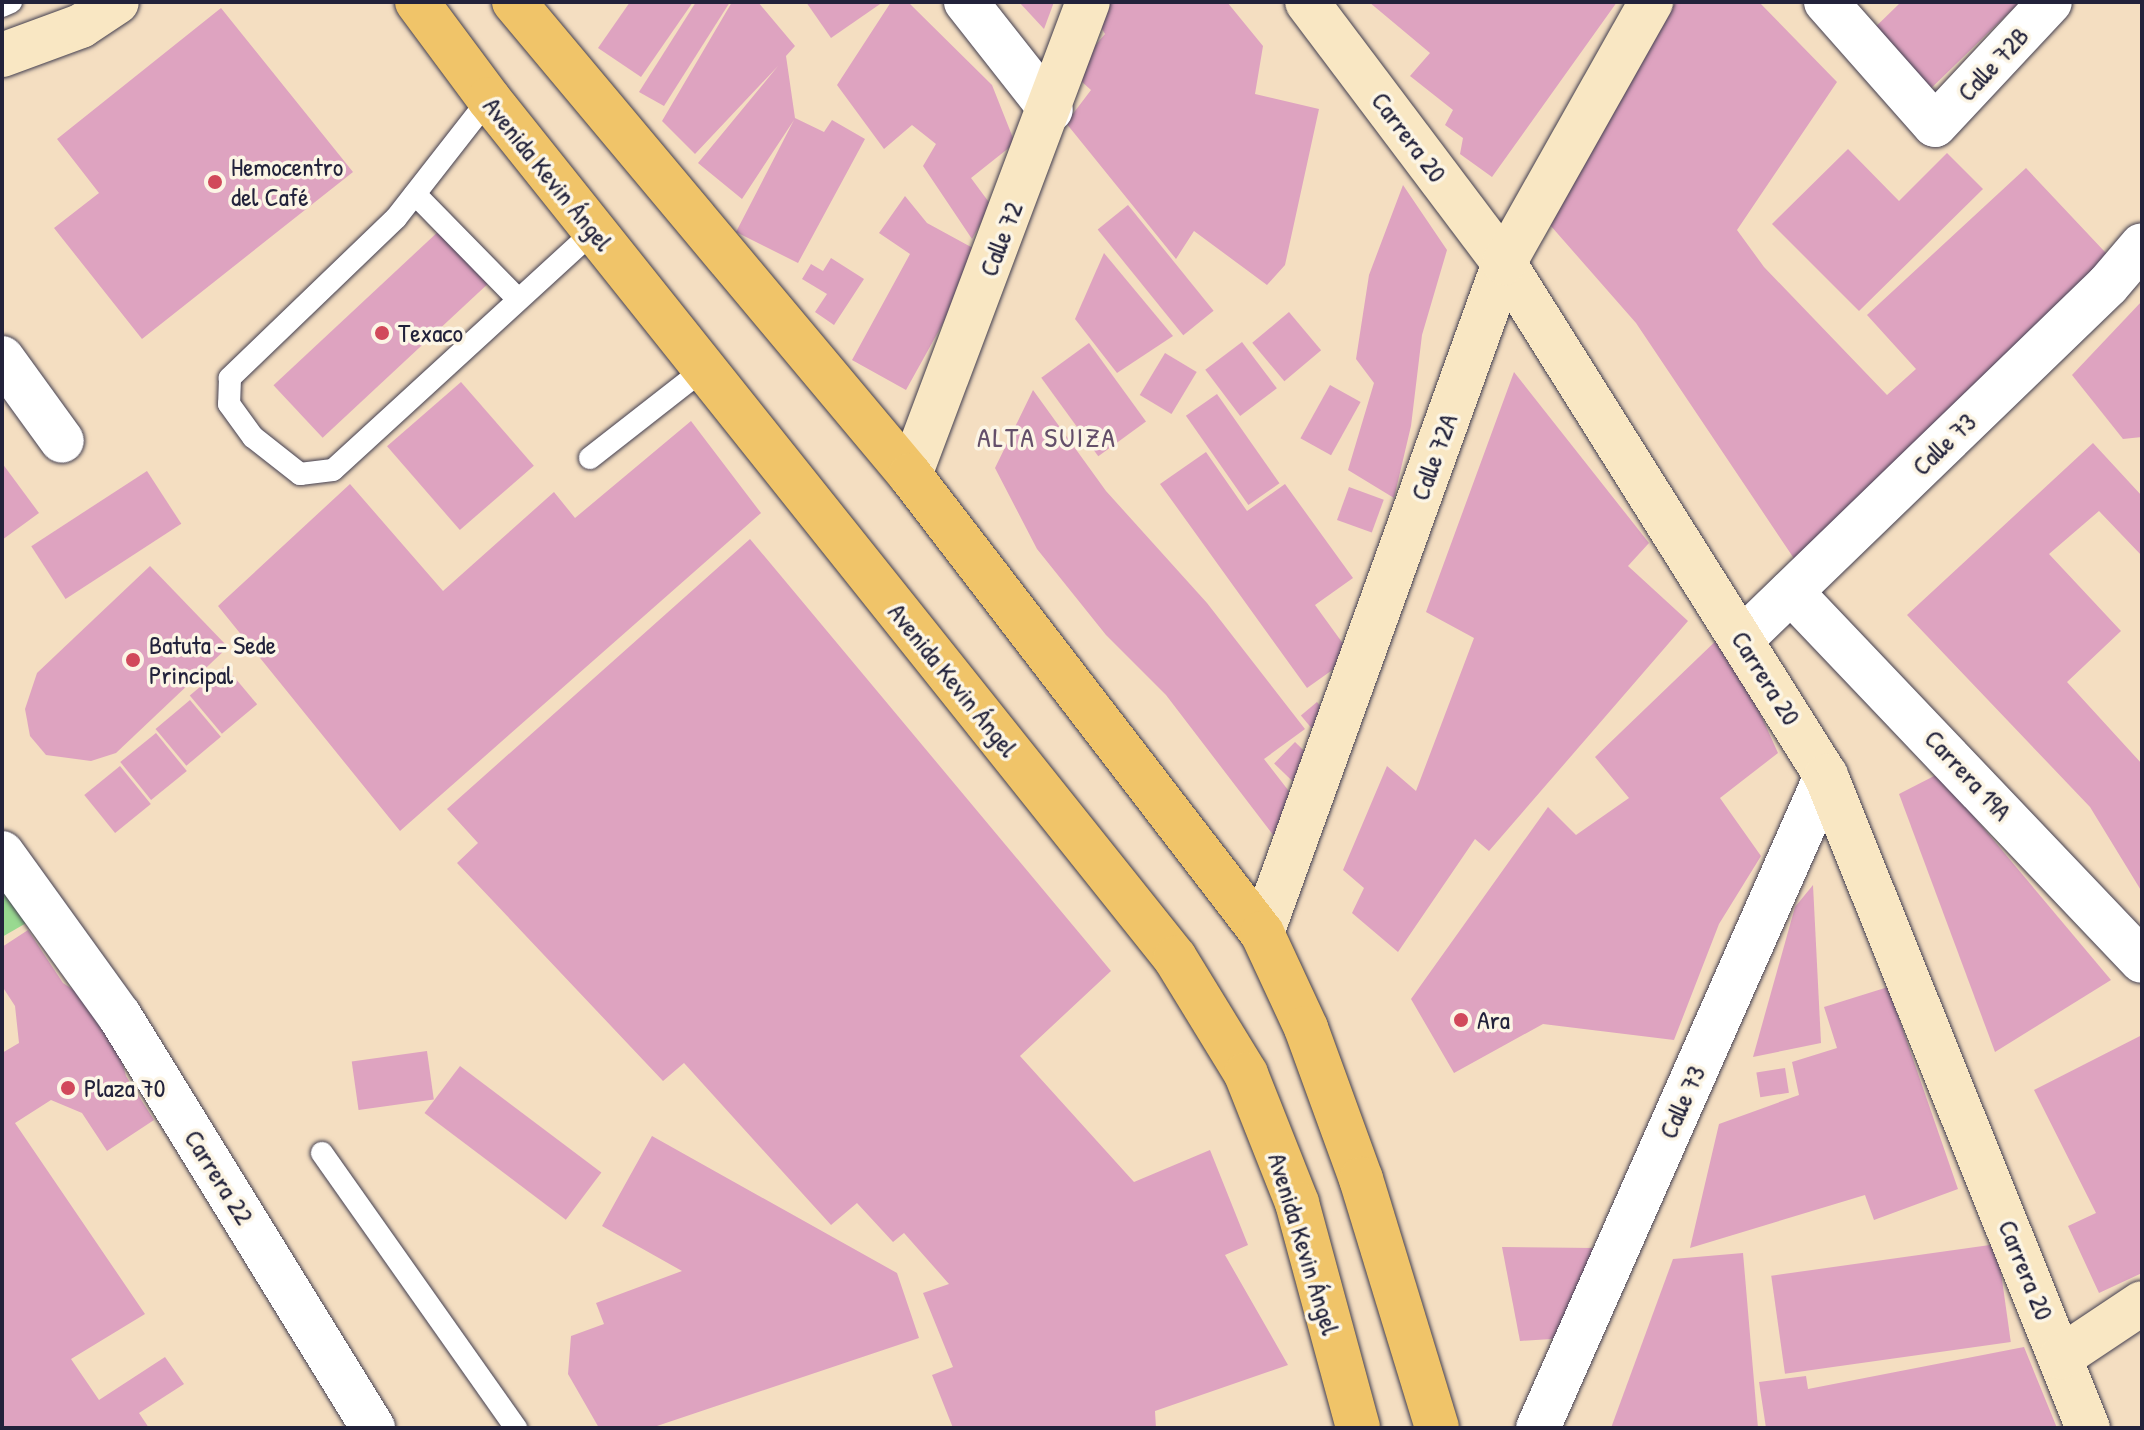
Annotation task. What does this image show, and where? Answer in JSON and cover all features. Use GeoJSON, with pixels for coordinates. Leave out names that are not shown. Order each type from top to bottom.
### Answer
{"type":"FeatureCollection","features":[{"type":"Feature","properties":{"kind":"main road","name":"Avenida Kevin Ángel"},"geometry":{"type":"LineString","coordinates":[[417,2],[489,99],[1175,958],[1246,1074],[1297,1203],[1358,1428]]}},
{"type":"Feature","properties":{"kind":"main road"},"geometry":{"type":"LineString","coordinates":[[514,2],[910,475],[1262,933],[1306,1028],[1361,1179],[1437,1428]]}},
{"type":"Feature","properties":{"kind":"street"},"geometry":{"type":"LineString","coordinates":[[2,55],[81,26],[117,2]]}},
{"type":"Feature","properties":{"kind":"street"},"geometry":{"type":"LineString","coordinates":[[966,2],[1051,110]]}},
{"type":"Feature","properties":{"kind":"street","name":"Calle 72"},"geometry":{"type":"LineString","coordinates":[[910,475],[1051,110],[1088,2]]}},
{"type":"Feature","properties":{"kind":"street","name":"Carrera 20"},"geometry":{"type":"LineString","coordinates":[[1307,2],[1504,263],[1826,776],[2088,1428]]}},
{"type":"Feature","properties":{"kind":"street","name":"Calle 72A"},"geometry":{"type":"LineString","coordinates":[[1262,933],[1504,263],[1651,2]]}},
{"type":"Feature","properties":{"kind":"street","name":"Calle 72B"},"geometry":{"type":"LineString","coordinates":[[1826,2],[1935,125],[2050,2]]}},
{"type":"Feature","properties":{"kind":"street","name":"Calle 73"},"geometry":{"type":"LineString","coordinates":[[1742,639],[2108,285],[2142,245]]}},
{"type":"Feature","properties":{"kind":"street"},"geometry":{"type":"LineString","coordinates":[[2,358],[62,441]]}},
{"type":"Feature","properties":{"kind":"street","name":"Carrera 19A"},"geometry":{"type":"LineString","coordinates":[[1791,592],[2142,961]]}},
{"type":"Feature","properties":{"kind":"street","name":"Calle 73"},"geometry":{"type":"LineString","coordinates":[[1538,1428],[1826,776]]}},
{"type":"Feature","properties":{"kind":"street","name":"Carrera 22"},"geometry":{"type":"LineString","coordinates":[[2,853],[119,1015],[373,1428]]}},
{"type":"Feature","properties":{"kind":"street"},"geometry":{"type":"LineString","coordinates":[[2061,1357],[2142,1303]]}},
{"type":"Feature","properties":{"kind":"lane"},"geometry":{"type":"LineString","coordinates":[[2,6],[11,2]]}},
{"type":"Feature","properties":{"kind":"lane"},"geometry":{"type":"LineString","coordinates":[[489,99],[415,194],[230,378],[229,404],[253,437],[300,474],[333,470],[594,231]]}},
{"type":"Feature","properties":{"kind":"lane"},"geometry":{"type":"LineString","coordinates":[[415,194],[518,299]]}},
{"type":"Feature","properties":{"kind":"lane"},"geometry":{"type":"LineString","coordinates":[[590,458],[704,369]]}},
{"type":"Feature","properties":{"kind":"lane"},"geometry":{"type":"LineString","coordinates":[[322,1153],[516,1428]]}},
{"type":"Feature","properties":{"kind":"green space"},"geometry":{"type":"Polygon","coordinates":[[[2,868],[35,918],[2,937],[2,868]]]}},
{"type":"Feature","properties":{"kind":"building"},"geometry":{"type":"Polygon","coordinates":[[[630,2],[693,2],[641,77],[598,48],[630,2]]]}},
{"type":"Feature","properties":{"kind":"building"},"geometry":{"type":"Polygon","coordinates":[[[696,2],[730,2],[664,106],[639,92],[696,2]]]}},
{"type":"Feature","properties":{"kind":"building"},"geometry":{"type":"Polygon","coordinates":[[[732,2],[758,2],[795,46],[786,56],[795,118],[824,132],[832,120],[865,139],[798,263],[736,232],[794,120],[742,199],[698,163],[778,66],[695,154],[662,121],[732,2]]]}},
{"type":"Feature","properties":{"kind":"building"},"geometry":{"type":"Polygon","coordinates":[[[806,2],[883,2],[831,38],[806,2]]]}},
{"type":"Feature","properties":{"kind":"building"},"geometry":{"type":"Polygon","coordinates":[[[891,2],[908,2],[992,85],[1015,143],[971,178],[991,205],[972,239],[923,166],[936,144],[912,125],[884,149],[837,85],[891,2]]]}},
{"type":"Feature","properties":{"kind":"building"},"geometry":{"type":"Polygon","coordinates":[[[1019,2],[1054,2],[1044,29],[1019,2]]]}},
{"type":"Feature","properties":{"kind":"building"},"geometry":{"type":"Polygon","coordinates":[[[1107,2],[1227,2],[1263,46],[1255,94],[1319,109],[1285,265],[1267,285],[1194,231],[1176,259],[1066,123],[1091,90],[1072,73],[1105,34],[1098,22],[1107,2]]]}},
{"type":"Feature","properties":{"kind":"building"},"geometry":{"type":"Polygon","coordinates":[[[1369,2],[1617,2],[1492,177],[1460,154],[1463,138],[1445,125],[1453,110],[1410,76],[1430,53],[1369,2]]]}},
{"type":"Feature","properties":{"kind":"building"},"geometry":{"type":"Polygon","coordinates":[[[1676,2],[1759,2],[1837,82],[1737,230],[1764,267],[1887,395],[1916,369],[1867,315],[2026,168],[2120,268],[1797,563],[1636,323],[1536,209],[1676,2]]]}},
{"type":"Feature","properties":{"kind":"building"},"geometry":{"type":"Polygon","coordinates":[[[1901,2],[2020,2],[1922,97],[1863,39],[1901,2]]]}},
{"type":"Feature","properties":{"kind":"building","name":"Hemocentro del Café"},"geometry":{"type":"Polygon","coordinates":[[[221,8],[353,172],[142,339],[54,228],[99,193],[57,139],[221,8]]]}},
{"type":"Feature","properties":{"kind":"building"},"geometry":{"type":"Polygon","coordinates":[[[1848,149],[1899,201],[1947,153],[1983,189],[1859,311],[1772,224],[1848,149]]]}},
{"type":"Feature","properties":{"kind":"building"},"geometry":{"type":"Polygon","coordinates":[[[1403,185],[1447,250],[1422,335],[1411,426],[1394,498],[1348,470],[1374,383],[1356,359],[1369,275],[1403,185]]]}},
{"type":"Feature","properties":{"kind":"building"},"geometry":{"type":"Polygon","coordinates":[[[905,196],[927,223],[982,253],[906,390],[852,360],[910,254],[879,233],[905,196]]]}},
{"type":"Feature","properties":{"kind":"building"},"geometry":{"type":"Polygon","coordinates":[[[1128,205],[1214,311],[1183,335],[1098,230],[1128,205]]]}},
{"type":"Feature","properties":{"kind":"building","name":"Texaco"},"geometry":{"type":"Polygon","coordinates":[[[441,229],[490,282],[323,438],[274,385],[441,229]]]}},
{"type":"Feature","properties":{"kind":"building"},"geometry":{"type":"Polygon","coordinates":[[[1104,253],[1173,336],[1117,373],[1075,319],[1104,253]]]}},
{"type":"Feature","properties":{"kind":"building"},"geometry":{"type":"Polygon","coordinates":[[[831,258],[864,279],[834,325],[815,312],[827,294],[802,279],[811,264],[823,271],[831,258]]]}},
{"type":"Feature","properties":{"kind":"building"},"geometry":{"type":"Polygon","coordinates":[[[2142,301],[2142,437],[2123,439],[2072,375],[2142,301]]]}},
{"type":"Feature","properties":{"kind":"building"},"geometry":{"type":"Polygon","coordinates":[[[1289,312],[1321,350],[1284,381],[1252,343],[1289,312]]]}},
{"type":"Feature","properties":{"kind":"building"},"geometry":{"type":"Polygon","coordinates":[[[1242,342],[1277,388],[1240,416],[1205,370],[1242,342]]]}},
{"type":"Feature","properties":{"kind":"building"},"geometry":{"type":"Polygon","coordinates":[[[1089,343],[1146,421],[1098,456],[1041,378],[1089,343]]]}},
{"type":"Feature","properties":{"kind":"building"},"geometry":{"type":"Polygon","coordinates":[[[1165,353],[1197,372],[1171,414],[1140,395],[1165,353]]]}},
{"type":"Feature","properties":{"kind":"building"},"geometry":{"type":"Polygon","coordinates":[[[1514,372],[1649,543],[1628,566],[1688,621],[1489,851],[1475,839],[1398,952],[1352,913],[1364,888],[1343,870],[1387,766],[1416,791],[1474,638],[1426,612],[1514,372]]]}},
{"type":"Feature","properties":{"kind":"building"},"geometry":{"type":"Polygon","coordinates":[[[461,382],[534,466],[460,530],[387,446],[461,382]]]}},
{"type":"Feature","properties":{"kind":"building"},"geometry":{"type":"Polygon","coordinates":[[[1330,385],[1361,402],[1331,455],[1300,438],[1330,385]]]}},
{"type":"Feature","properties":{"kind":"building"},"geometry":{"type":"Polygon","coordinates":[[[1033,390],[1106,491],[1207,603],[1305,729],[1264,759],[1295,799],[1277,840],[1166,695],[1106,635],[1037,549],[995,468],[1033,390]]]}},
{"type":"Feature","properties":{"kind":"building"},"geometry":{"type":"Polygon","coordinates":[[[1217,394],[1280,483],[1248,505],[1186,416],[1217,394]]]}},
{"type":"Feature","properties":{"kind":"building"},"geometry":{"type":"Polygon","coordinates":[[[691,421],[761,513],[400,831],[218,606],[350,484],[443,591],[554,492],[575,518],[691,421]]]}},
{"type":"Feature","properties":{"kind":"building"},"geometry":{"type":"Polygon","coordinates":[[[2093,443],[2142,496],[2142,556],[2099,511],[2049,554],[2121,631],[2067,682],[2142,764],[2142,892],[2090,807],[1907,615],[2093,443]]]}},
{"type":"Feature","properties":{"kind":"building"},"geometry":{"type":"Polygon","coordinates":[[[1206,452],[1247,511],[1285,484],[1353,578],[1315,605],[1352,656],[1307,688],[1160,484],[1206,452]]]}},
{"type":"Feature","properties":{"kind":"building"},"geometry":{"type":"Polygon","coordinates":[[[2,463],[39,513],[2,540],[2,463]]]}},
{"type":"Feature","properties":{"kind":"building"},"geometry":{"type":"Polygon","coordinates":[[[147,471],[181,524],[66,599],[31,546],[147,471]]]}},
{"type":"Feature","properties":{"kind":"building"},"geometry":{"type":"Polygon","coordinates":[[[1349,487],[1384,500],[1372,533],[1337,520],[1349,487]]]}},
{"type":"Feature","properties":{"kind":"building"},"geometry":{"type":"Polygon","coordinates":[[[750,539],[1111,971],[1020,1056],[1134,1182],[1210,1150],[1248,1245],[1225,1255],[1288,1365],[1155,1411],[1156,1428],[953,1428],[932,1375],[953,1367],[923,1293],[949,1284],[904,1233],[893,1242],[857,1203],[831,1225],[684,1063],[663,1081],[457,863],[478,843],[447,809],[750,539]]]}},
{"type":"Feature","properties":{"kind":"building","name":"Batuta - Sede Principal"},"geometry":{"type":"Polygon","coordinates":[[[150,566],[228,647],[116,753],[91,761],[46,755],[30,736],[25,709],[37,673],[150,566]]]}},
{"type":"Feature","properties":{"kind":"building"},"geometry":{"type":"Polygon","coordinates":[[[1724,633],[1778,753],[1720,798],[1761,856],[1719,924],[1674,1040],[1543,1024],[1454,1073],[1411,999],[1548,807],[1576,835],[1629,798],[1595,757],[1724,633]]]}},
{"type":"Feature","properties":{"kind":"building"},"geometry":{"type":"Polygon","coordinates":[[[225,666],[257,704],[222,734],[190,696],[225,666]]]}},
{"type":"Feature","properties":{"kind":"building"},"geometry":{"type":"Polygon","coordinates":[[[190,700],[221,737],[186,766],[156,729],[190,700]]]}},
{"type":"Feature","properties":{"kind":"building"},"geometry":{"type":"Polygon","coordinates":[[[1317,702],[1334,722],[1318,735],[1301,715],[1317,702]]]}},
{"type":"Feature","properties":{"kind":"building"},"geometry":{"type":"Polygon","coordinates":[[[156,733],[187,771],[151,800],[120,762],[156,733]]]}},
{"type":"Feature","properties":{"kind":"building"},"geometry":{"type":"Polygon","coordinates":[[[1295,742],[1315,761],[1294,783],[1274,764],[1295,742]]]}},
{"type":"Feature","properties":{"kind":"building"},"geometry":{"type":"Polygon","coordinates":[[[120,766],[151,804],[115,833],[84,795],[120,766]]]}},
{"type":"Feature","properties":{"kind":"building"},"geometry":{"type":"Polygon","coordinates":[[[1938,774],[2111,980],[1995,1052],[1899,794],[1938,774]]]}},
{"type":"Feature","properties":{"kind":"building"},"geometry":{"type":"Polygon","coordinates":[[[1813,885],[1821,1043],[1753,1057],[1795,907],[1813,885]]]}},
{"type":"Feature","properties":{"kind":"building"},"geometry":{"type":"Polygon","coordinates":[[[28,930],[63,983],[93,1003],[116,1040],[126,1076],[154,1120],[107,1151],[82,1113],[51,1100],[15,1123],[145,1314],[71,1359],[99,1400],[165,1357],[184,1384],[139,1413],[149,1428],[2,1428],[2,1053],[19,1043],[15,1006],[2,986],[2,947],[28,930]]]}},
{"type":"Feature","properties":{"kind":"building"},"geometry":{"type":"Polygon","coordinates":[[[1888,987],[1958,1189],[1874,1220],[1865,1195],[1690,1248],[1719,1124],[1799,1095],[1792,1062],[1837,1048],[1824,1007],[1888,987]]]}},
{"type":"Feature","properties":{"kind":"building"},"geometry":{"type":"Polygon","coordinates":[[[2142,1035],[2142,1273],[2099,1293],[2068,1226],[2096,1213],[2034,1090],[2142,1035]]]}},
{"type":"Feature","properties":{"kind":"building"},"geometry":{"type":"Polygon","coordinates":[[[427,1051],[434,1100],[359,1110],[352,1062],[427,1051]]]}},
{"type":"Feature","properties":{"kind":"building"},"geometry":{"type":"Polygon","coordinates":[[[460,1066],[601,1173],[566,1220],[424,1113],[460,1066]]]}},
{"type":"Feature","properties":{"kind":"building"},"geometry":{"type":"Polygon","coordinates":[[[1785,1068],[1789,1093],[1760,1097],[1756,1073],[1785,1068]]]}},
{"type":"Feature","properties":{"kind":"building"},"geometry":{"type":"Polygon","coordinates":[[[652,1136],[897,1273],[919,1338],[651,1428],[599,1428],[568,1374],[571,1336],[604,1324],[596,1303],[682,1271],[602,1226],[652,1136]]]}},
{"type":"Feature","properties":{"kind":"building"},"geometry":{"type":"Polygon","coordinates":[[[1997,1244],[2011,1342],[1785,1374],[1771,1276],[1997,1244]]]}},
{"type":"Feature","properties":{"kind":"building"},"geometry":{"type":"Polygon","coordinates":[[[1502,1247],[1595,1248],[1567,1338],[1520,1341],[1502,1247]]]}},
{"type":"Feature","properties":{"kind":"building"},"geometry":{"type":"Polygon","coordinates":[[[1743,1253],[1758,1428],[1611,1428],[1673,1259],[1743,1253]]]}},
{"type":"Feature","properties":{"kind":"building"},"geometry":{"type":"Polygon","coordinates":[[[2024,1347],[2057,1428],[1766,1428],[1759,1382],[1806,1376],[1808,1389],[2024,1347]]]}},
{"type":"Feature","properties":{"kind":"place","name":"Hemocentro del Café"},"geometry":{"type":"Point","coordinates":[215,182]}},
{"type":"Feature","properties":{"kind":"place","name":"Texaco"},"geometry":{"type":"Point","coordinates":[382,333]}},
{"type":"Feature","properties":{"kind":"place","name":"Batuta - Sede Principal"},"geometry":{"type":"Point","coordinates":[133,660]}},
{"type":"Feature","properties":{"kind":"place","name":"Ara"},"geometry":{"type":"Point","coordinates":[1461,1020]}},
{"type":"Feature","properties":{"kind":"place","name":"Plaza 70"},"geometry":{"type":"Point","coordinates":[68,1088]}},
{"type":"Feature","properties":{"kind":"district","name":"ALTA SUIZA"},"geometry":{"type":"Point","coordinates":[1047,437]}}]}
